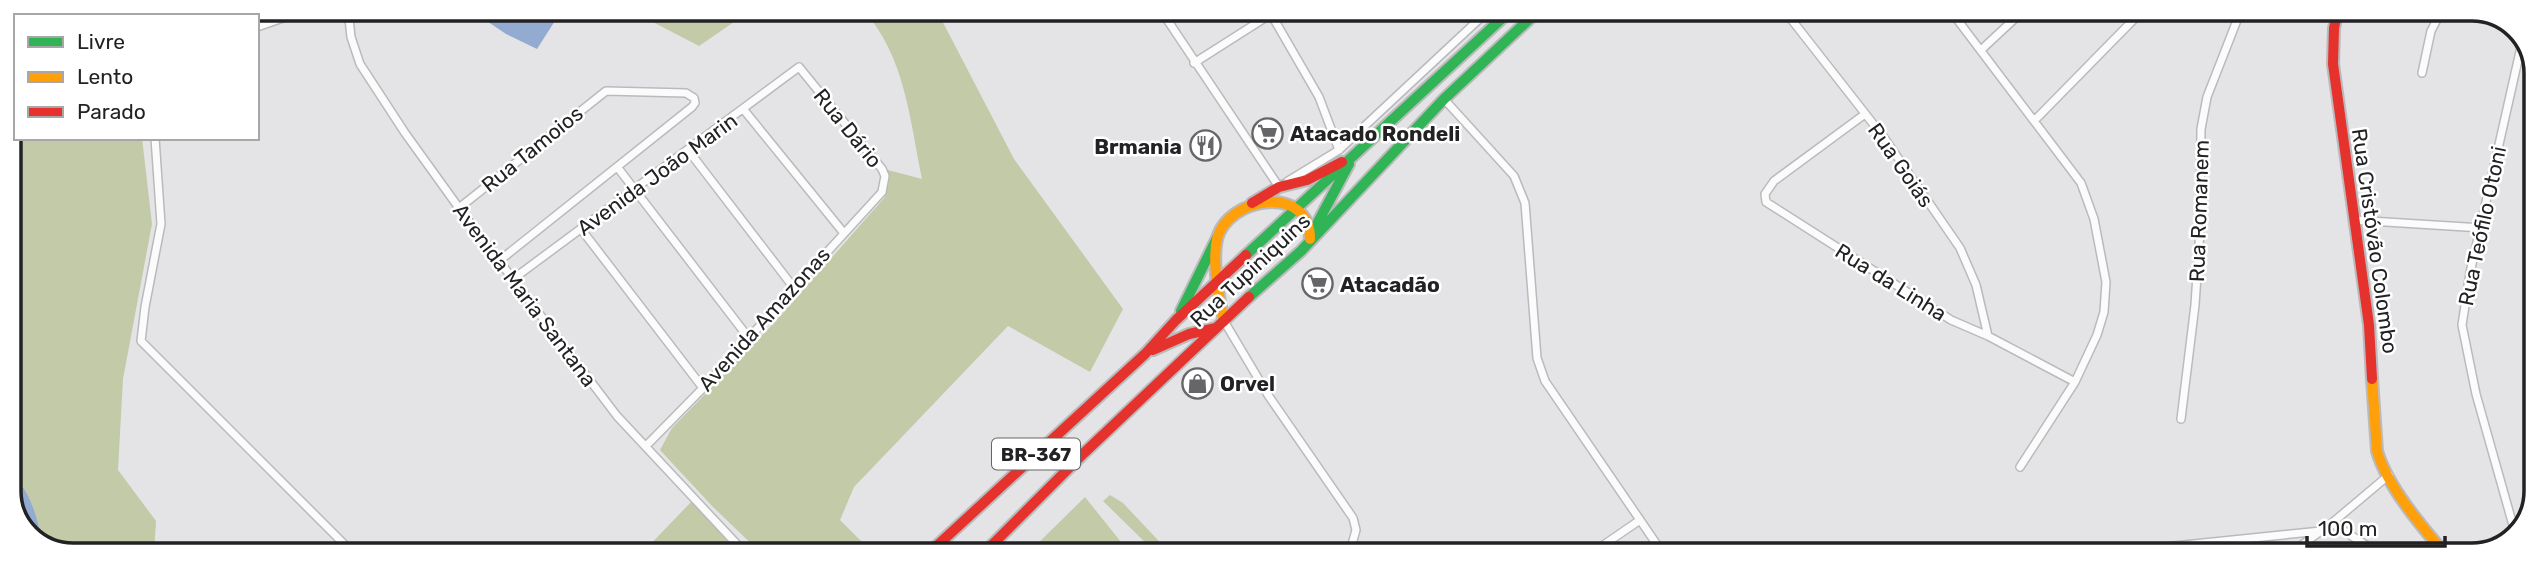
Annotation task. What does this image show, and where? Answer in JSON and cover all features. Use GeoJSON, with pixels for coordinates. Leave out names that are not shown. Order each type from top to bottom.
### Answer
{"type":"FeatureCollection","features":[{"type":"Feature","properties":{"kind":"street","name":"Avenida Maria Santana"},"geometry":{"type":"LineString","coordinates":[[349,21],[351,37],[360,64],[459,208],[617,416],[736,543]]}},
{"type":"Feature","properties":{"kind":"street"},"geometry":{"type":"LineString","coordinates":[[1170,21],[1194,63],[1278,186]]}},
{"type":"Feature","properties":{"kind":"street"},"geometry":{"type":"LineString","coordinates":[[1194,63],[1260,21]]}},
{"type":"Feature","properties":{"kind":"street"},"geometry":{"type":"LineString","coordinates":[[1275,21],[1319,97],[1339,150]]}},
{"type":"Feature","properties":{"kind":"street"},"geometry":{"type":"LineString","coordinates":[[1176,320],[1217,238],[1230,219],[1278,186],[1339,150],[1476,21]]}},
{"type":"Feature","properties":{"kind":"street","name":"BR-367"},"geometry":{"type":"LineString","coordinates":[[940,543],[1499,21]]}},
{"type":"Feature","properties":{"kind":"street","name":"Rua Tupiniquins"},"geometry":{"type":"LineString","coordinates":[[994,543],[1084,453],[1310,238],[1444,99],[1527,21]]}},
{"type":"Feature","properties":{"kind":"street","name":"Rua Goiás"},"geometry":{"type":"LineString","coordinates":[[1793,21],[1865,114],[1960,248],[1976,285],[1988,336]]}},
{"type":"Feature","properties":{"kind":"street"},"geometry":{"type":"LineString","coordinates":[[1959,21],[2081,183],[2100,244],[2106,282],[2104,312],[2097,335],[2075,382],[2020,467]]}},
{"type":"Feature","properties":{"kind":"street"},"geometry":{"type":"LineString","coordinates":[[1981,50],[2012,21]]}},
{"type":"Feature","properties":{"kind":"street"},"geometry":{"type":"LineString","coordinates":[[2034,121],[2132,21]]}},
{"type":"Feature","properties":{"kind":"street","name":"Rua Romanem"},"geometry":{"type":"LineString","coordinates":[[2181,419],[2195,305],[2200,230],[2201,129],[2207,97],[2237,21]]}},
{"type":"Feature","properties":{"kind":"street","name":"Rua Cristóvão Colombo"},"geometry":{"type":"LineString","coordinates":[[2336,21],[2333,64],[2369,325],[2377,451],[2380,463],[2414,517],[2436,543]]}},
{"type":"Feature","properties":{"kind":"street"},"geometry":{"type":"LineString","coordinates":[[2422,74],[2431,30],[2436,21]]}},
{"type":"Feature","properties":{"kind":"street","name":"Rua Teófilo Otoni"},"geometry":{"type":"LineString","coordinates":[[2512,523],[2476,394],[2462,325],[2470,273],[2520,53]]}},
{"type":"Feature","properties":{"kind":"street","name":"Avenida João Marin"},"geometry":{"type":"LineString","coordinates":[[513,279],[800,67]]}},
{"type":"Feature","properties":{"kind":"street","name":"Rua Dário"},"geometry":{"type":"LineString","coordinates":[[800,67],[882,169],[885,176],[882,192]]}},
{"type":"Feature","properties":{"kind":"street","name":"Rua Tamoios"},"geometry":{"type":"LineString","coordinates":[[459,208],[606,90],[686,93],[694,98],[695,103],[618,168]]}},
{"type":"Feature","properties":{"kind":"street"},"geometry":{"type":"LineString","coordinates":[[1444,99],[1514,176],[1525,203],[1537,358],[1545,381],[1656,543]]}},
{"type":"Feature","properties":{"kind":"street"},"geometry":{"type":"LineString","coordinates":[[744,110],[843,232]]}},
{"type":"Feature","properties":{"kind":"street","name":"Rua da Linha"},"geometry":{"type":"LineString","coordinates":[[1865,114],[1784,172],[1768,188],[1765,194],[1766,202],[1951,320],[1988,336],[2075,382]]}},
{"type":"Feature","properties":{"kind":"street"},"geometry":{"type":"LineString","coordinates":[[155,140],[161,224],[141,341],[344,543]]}},
{"type":"Feature","properties":{"kind":"street"},"geometry":{"type":"LineString","coordinates":[[688,150],[794,288]]}},
{"type":"Feature","properties":{"kind":"street"},"geometry":{"type":"LineString","coordinates":[[1278,186],[1307,180],[1354,155]]}},
{"type":"Feature","properties":{"kind":"street"},"geometry":{"type":"LineString","coordinates":[[1310,238],[1354,155]]}},
{"type":"Feature","properties":{"kind":"street"},"geometry":{"type":"LineString","coordinates":[[499,261],[618,168],[748,337]]}},
{"type":"Feature","properties":{"kind":"street","name":"Avenida Amazonas"},"geometry":{"type":"LineString","coordinates":[[646,446],[882,192]]}},
{"type":"Feature","properties":{"kind":"street"},"geometry":{"type":"LineString","coordinates":[[1252,203],[1281,202],[1298,209],[1307,222],[1310,238]]}},
{"type":"Feature","properties":{"kind":"street"},"geometry":{"type":"LineString","coordinates":[[2354,220],[2482,228]]}},
{"type":"Feature","properties":{"kind":"street"},"geometry":{"type":"LineString","coordinates":[[581,229],[702,388]]}},
{"type":"Feature","properties":{"kind":"street"},"geometry":{"type":"LineString","coordinates":[[1217,238],[1220,324],[1353,518],[1356,530],[1352,543]]}},
{"type":"Feature","properties":{"kind":"street"},"geometry":{"type":"LineString","coordinates":[[1145,354],[1189,334],[1220,324]]}},
{"type":"Feature","properties":{"kind":"street"},"geometry":{"type":"LineString","coordinates":[[2304,543],[2389,475]]}},
{"type":"Feature","properties":{"kind":"street"},"geometry":{"type":"LineString","coordinates":[[1606,543],[1640,520]]}},
{"type":"Feature","properties":{"kind":"street"},"geometry":{"type":"LineString","coordinates":[[2332,523],[2363,543]]}},
{"type":"Feature","properties":{"kind":"street"},"geometry":{"type":"LineString","coordinates":[[2203,543],[2321,531]]}},
{"type":"Feature","properties":{"kind":"green space"},"geometry":{"type":"Polygon","coordinates":[[[651,21],[735,21],[699,46],[651,21]]]}},
{"type":"Feature","properties":{"kind":"green space"},"geometry":{"type":"Polygon","coordinates":[[[871,21],[942,21],[1014,159],[1123,309],[1090,372],[1008,326],[854,487],[840,520],[863,543],[751,543],[660,450],[672,428],[775,322],[885,197],[888,170],[922,179],[904,89],[888,46],[871,21]]]}},
{"type":"Feature","properties":{"kind":"green space"},"geometry":{"type":"Polygon","coordinates":[[[21,140],[142,140],[152,224],[123,379],[118,470],[156,521],[155,543],[73,543],[47,536],[34,525],[25,511],[21,494],[21,140]]]}},
{"type":"Feature","properties":{"kind":"green space"},"geometry":{"type":"Polygon","coordinates":[[[1110,495],[1123,503],[1161,543],[1146,543],[1103,501],[1110,495]]]}},
{"type":"Feature","properties":{"kind":"green space"},"geometry":{"type":"Polygon","coordinates":[[[1085,497],[1121,542],[1119,543],[1038,543],[1085,497]]]}},
{"type":"Feature","properties":{"kind":"green space"},"geometry":{"type":"Polygon","coordinates":[[[692,501],[729,543],[652,543],[692,501]]]}},
{"type":"Feature","properties":{"kind":"water"},"geometry":{"type":"Polygon","coordinates":[[[487,21],[555,21],[537,49],[487,21]]]}},
{"type":"Feature","properties":{"kind":"water"},"geometry":{"type":"Polygon","coordinates":[[[21,485],[28,496],[39,530],[25,511],[21,485]]]}},
{"type":"Feature","properties":{"kind":"traffic: fast"},"geometry":{"type":"LineString","coordinates":[[1246,255],[1499,21]]}},
{"type":"Feature","properties":{"kind":"traffic: fast"},"geometry":{"type":"LineString","coordinates":[[1249,297],[1301,251],[1444,99],[1527,21]]}},
{"type":"Feature","properties":{"kind":"traffic: fast"},"geometry":{"type":"LineString","coordinates":[[1311,235],[1349,164]]}},
{"type":"Feature","properties":{"kind":"traffic: fast"},"geometry":{"type":"LineString","coordinates":[[1181,311],[1217,238]]}},
{"type":"Feature","properties":{"kind":"traffic: slow"},"geometry":{"type":"LineString","coordinates":[[1224,321],[1215,258],[1217,239],[1224,224],[1236,213],[1251,206],[1268,202],[1283,203],[1297,210],[1306,221],[1310,239]]}},
{"type":"Feature","properties":{"kind":"traffic: slow"},"geometry":{"type":"LineString","coordinates":[[2372,379],[2377,451],[2382,464],[2406,506],[2436,543]]}},
{"type":"Feature","properties":{"kind":"traffic: jam"},"geometry":{"type":"LineString","coordinates":[[2336,21],[2333,64],[2369,325],[2372,379]]}},
{"type":"Feature","properties":{"kind":"traffic: jam"},"geometry":{"type":"LineString","coordinates":[[1252,203],[1279,187],[1307,180],[1342,162]]}},
{"type":"Feature","properties":{"kind":"traffic: jam"},"geometry":{"type":"LineString","coordinates":[[940,543],[1145,354],[1176,320],[1246,255]]}},
{"type":"Feature","properties":{"kind":"traffic: jam"},"geometry":{"type":"LineString","coordinates":[[994,543],[1084,453],[1249,297]]}},
{"type":"Feature","properties":{"kind":"traffic: jam"},"geometry":{"type":"LineString","coordinates":[[1153,350],[1189,334],[1216,328]]}},
{"type":"Feature","properties":{"kind":"place","name":"Atacado Rondeli"},"geometry":{"type":"Point","coordinates":[1267,133]}},
{"type":"Feature","properties":{"kind":"place","name":"Brmania"},"geometry":{"type":"Point","coordinates":[1205,146]}},
{"type":"Feature","properties":{"kind":"place","name":"Atacadão"},"geometry":{"type":"Point","coordinates":[1317,284]}},
{"type":"Feature","properties":{"kind":"place","name":"Orvel"},"geometry":{"type":"Point","coordinates":[1197,383]}}]}
